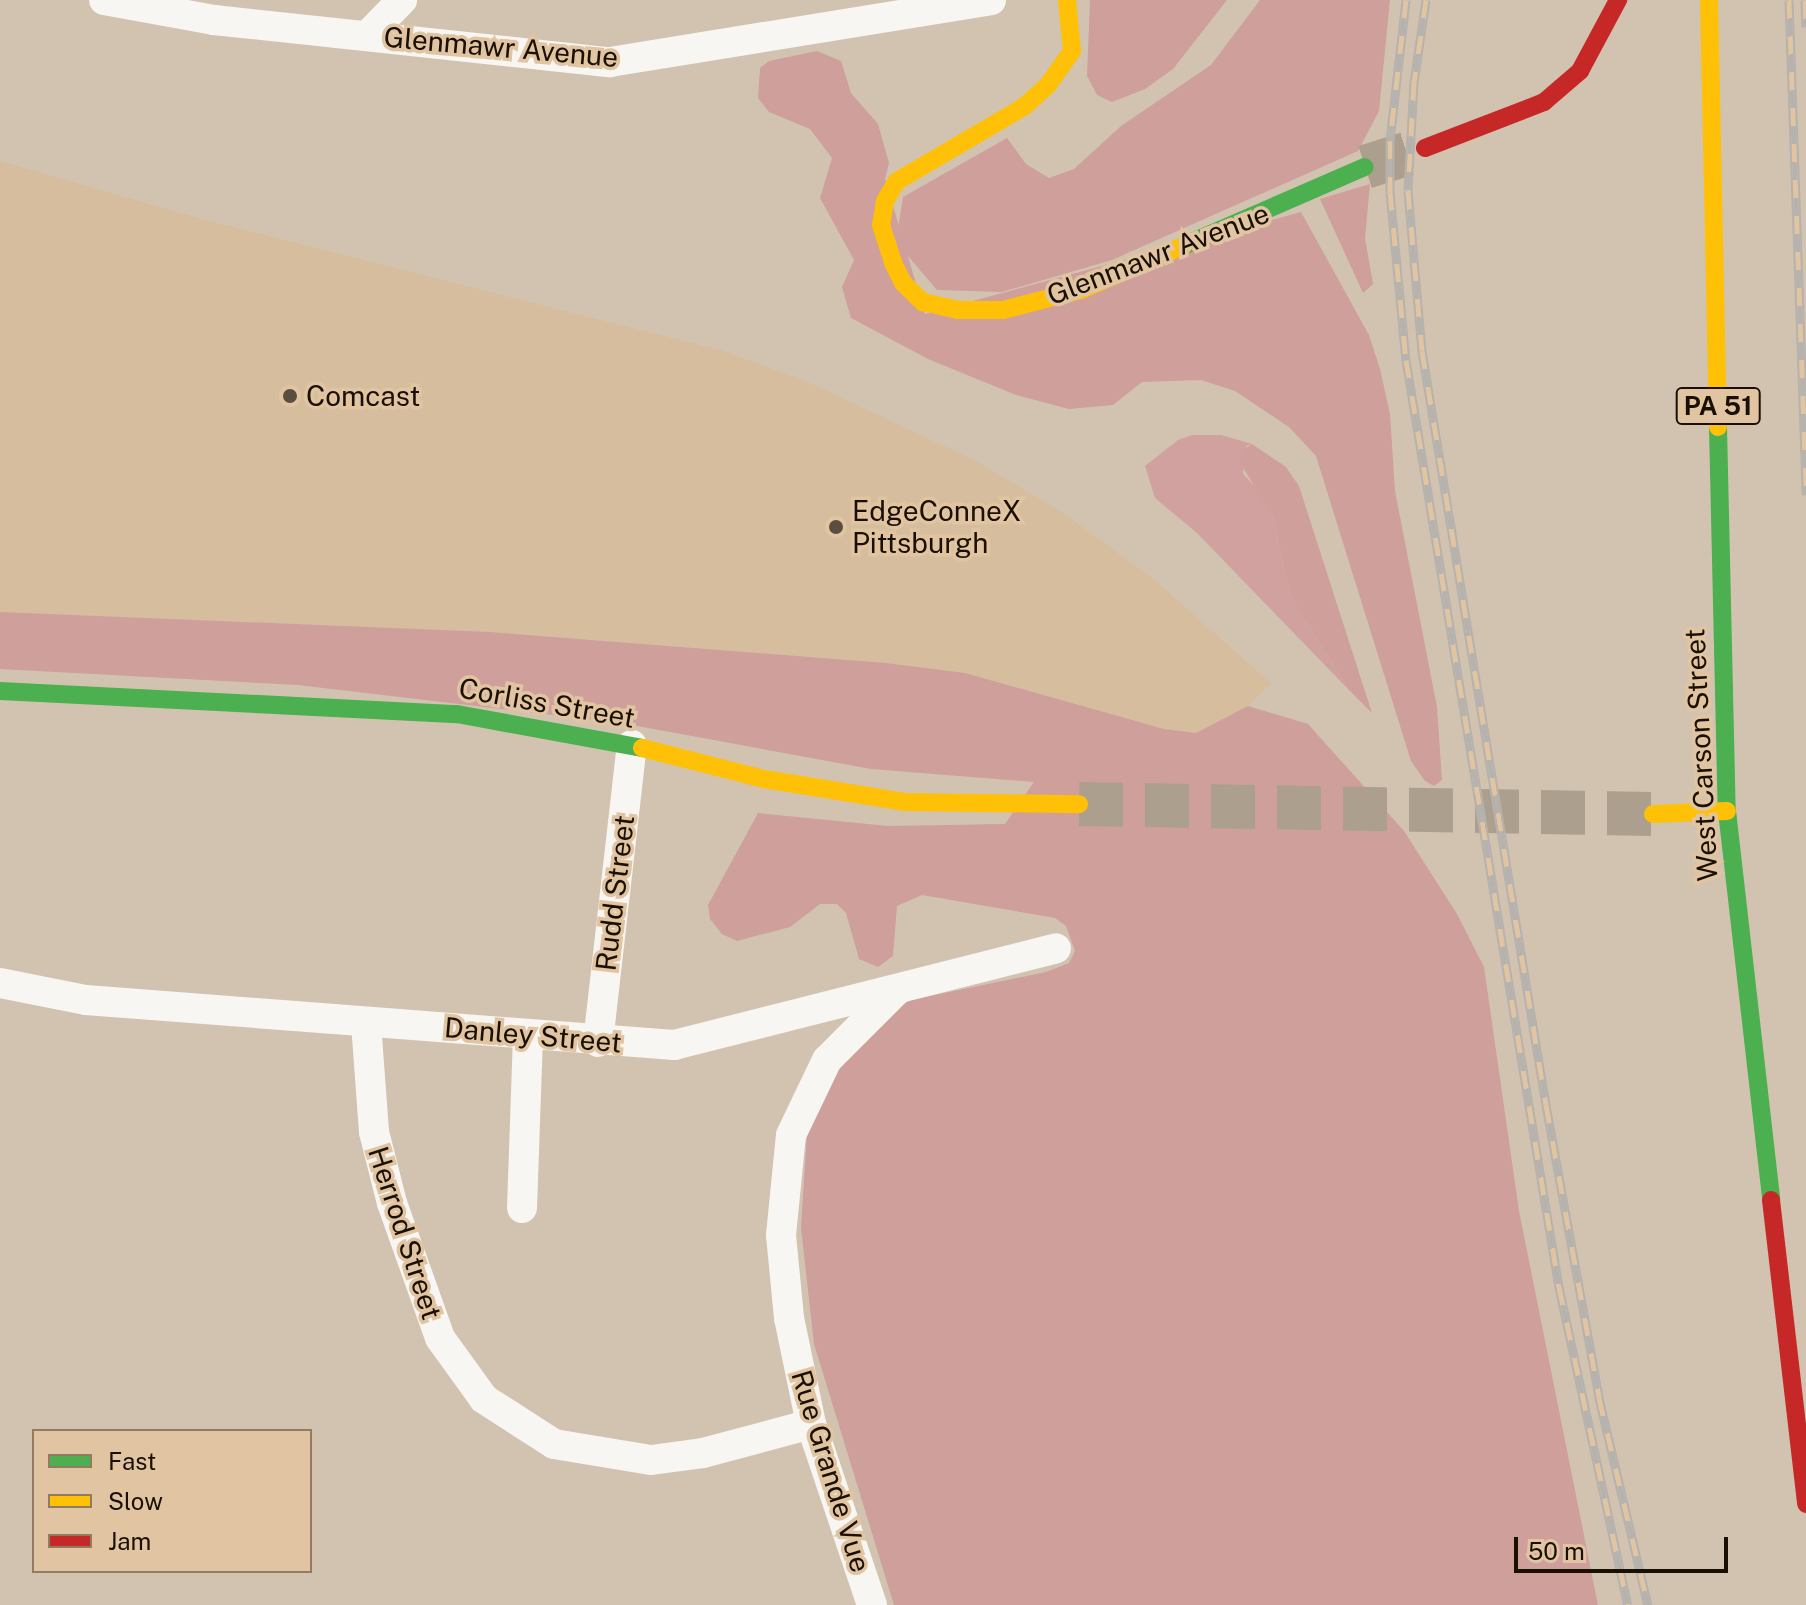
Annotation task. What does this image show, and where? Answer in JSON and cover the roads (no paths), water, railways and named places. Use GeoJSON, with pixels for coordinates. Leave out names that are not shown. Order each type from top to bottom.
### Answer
{"type":"FeatureCollection","features":[{"type":"Feature","properties":{"kind":"street","name":"Glenmawr Avenue"},"geometry":{"type":"LineString","coordinates":[[104,0],[214,20],[610,62],[991,0]]}},
{"type":"Feature","properties":{"kind":"street"},"geometry":{"type":"LineString","coordinates":[[368,35],[402,0]]}},
{"type":"Feature","properties":{"kind":"street","name":"Glenmawr Avenue"},"geometry":{"type":"LineString","coordinates":[[1067,0],[1072,51],[1048,85],[1025,106],[925,161],[897,181],[885,201],[881,225],[893,263],[903,283],[923,302],[958,310],[1003,310],[1081,290],[1365,167]]}},
{"type":"Feature","properties":{"kind":"street"},"geometry":{"type":"LineString","coordinates":[[1425,148],[1544,102],[1580,71],[1618,0]]}},
{"type":"Feature","properties":{"kind":"street","name":"West Carson Street"},"geometry":{"type":"LineString","coordinates":[[1709,0],[1727,811],[1806,1504]]}},
{"type":"Feature","properties":{"kind":"street","name":"Corliss Street"},"geometry":{"type":"LineString","coordinates":[[0,691],[457,714],[632,745],[764,779],[904,802],[1079,804]]}},
{"type":"Feature","properties":{"kind":"street","name":"Rudd Street"},"geometry":{"type":"LineString","coordinates":[[598,1042],[632,745]]}},
{"type":"Feature","properties":{"kind":"street"},"geometry":{"type":"LineString","coordinates":[[1653,814],[1727,811]]}},
{"type":"Feature","properties":{"kind":"street","name":"Danley Street"},"geometry":{"type":"LineString","coordinates":[[0,983],[86,1000],[598,1042],[674,1045],[1056,948]]}},
{"type":"Feature","properties":{"kind":"street","name":"Rue Grande Vue"},"geometry":{"type":"LineString","coordinates":[[872,1605],[811,1424],[789,1318],[781,1235],[791,1135],[827,1060],[896,991]]}},
{"type":"Feature","properties":{"kind":"street","name":"Herrod Street"},"geometry":{"type":"LineString","coordinates":[[366,1023],[374,1132],[422,1297],[462,1374],[506,1416],[554,1444],[651,1460],[703,1453],[811,1424]]}},
{"type":"Feature","properties":{"kind":"street"},"geometry":{"type":"LineString","coordinates":[[522,1208],[528,1035]]}},
{"type":"Feature","properties":{"kind":"tunnel"},"geometry":{"type":"LineString","coordinates":[[1365,167],[1425,148]]}},
{"type":"Feature","properties":{"kind":"tunnel"},"geometry":{"type":"LineString","coordinates":[[1079,804],[1653,814]]}},
{"type":"Feature","properties":{"kind":"railway"},"geometry":{"type":"LineString","coordinates":[[1406,0],[1390,140],[1390,192],[1406,360],[1559,1287],[1628,1605]]}},
{"type":"Feature","properties":{"kind":"railway"},"geometry":{"type":"LineString","coordinates":[[1426,0],[1414,82],[1408,191],[1422,351],[1546,1105],[1599,1398],[1648,1605]]}},
{"type":"Feature","properties":{"kind":"railway"},"geometry":{"type":"LineString","coordinates":[[1789,0],[1806,495]]}},
{"type":"Feature","properties":{"kind":"railway"},"geometry":{"type":"LineString","coordinates":[[1805,0],[1806,27]]}},
{"type":"Feature","properties":{"kind":"place","name":"Comcast"},"geometry":{"type":"Point","coordinates":[290,396]}},
{"type":"Feature","properties":{"kind":"place","name":"EdgeConneX Pittsburgh"},"geometry":{"type":"Point","coordinates":[836,527]}}]}
